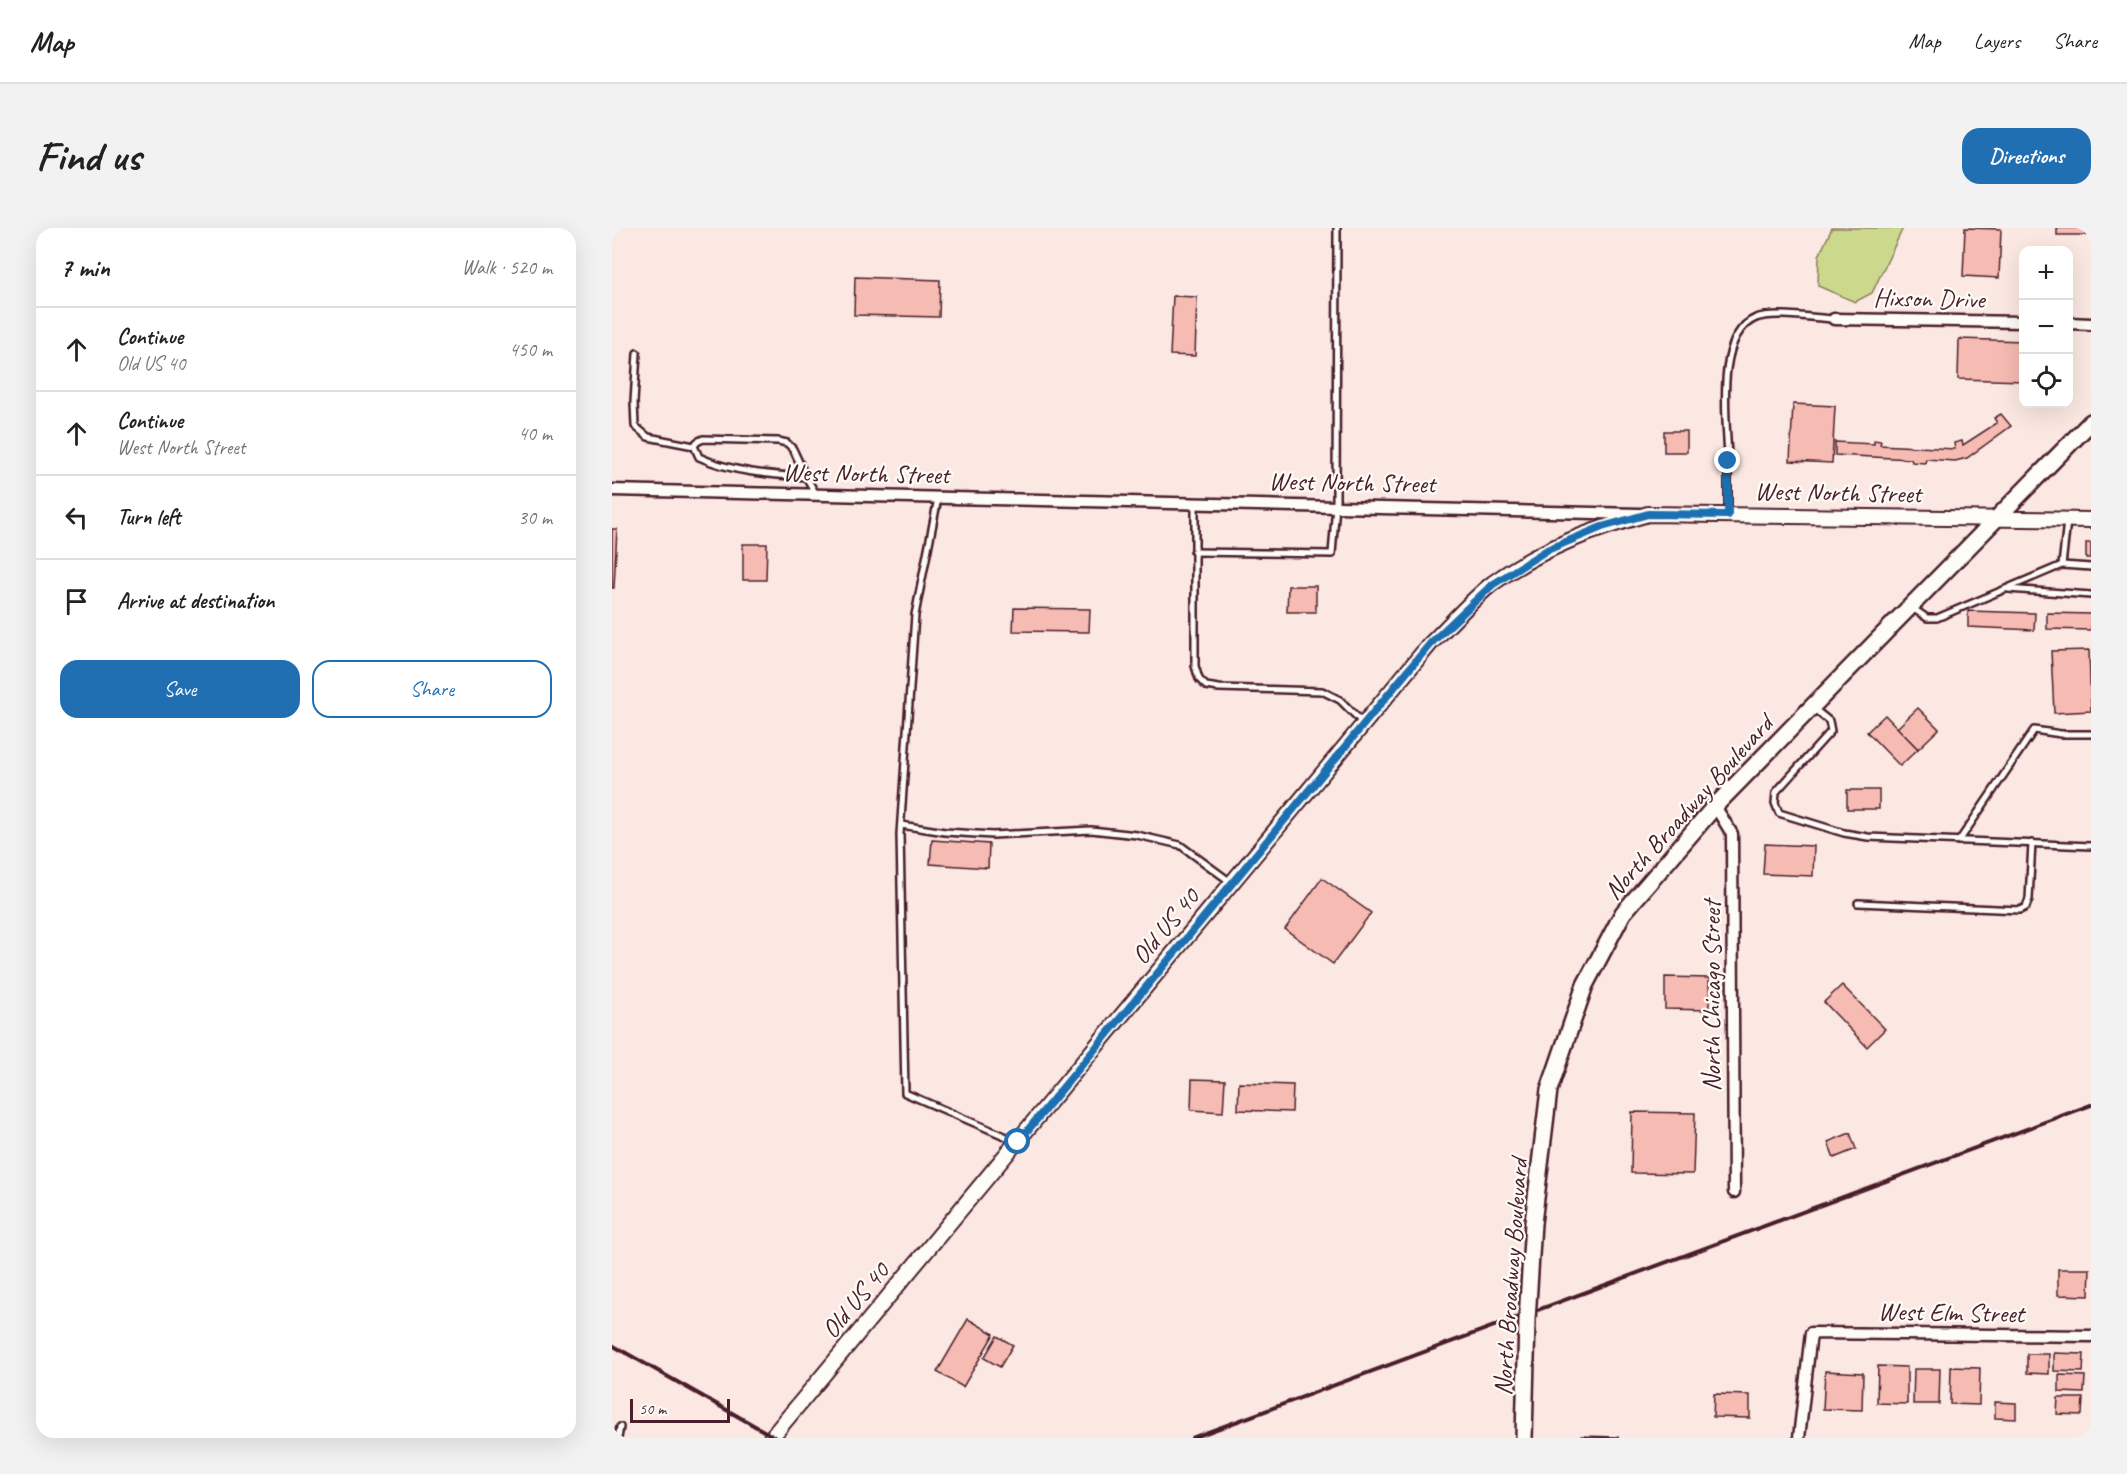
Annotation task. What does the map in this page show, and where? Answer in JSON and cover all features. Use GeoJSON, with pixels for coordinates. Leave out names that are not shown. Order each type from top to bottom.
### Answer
{"type":"FeatureCollection","features":[{"type":"Feature","properties":{"kind":"main road","name":"North Broadway Boulevard"},"geometry":{"type":"LineString","coordinates":[[1524,1438],[1527,1320],[1533,1223],[1549,1090],[1585,985],[1623,913],[1714,806],[2091,422]]}},
{"type":"Feature","properties":{"kind":"street","name":"Hixson Drive"},"geometry":{"type":"LineString","coordinates":[[1834,319],[2019,322]]}},
{"type":"Feature","properties":{"kind":"street"},"geometry":{"type":"LineString","coordinates":[[2073,323],[2091,324]]}},
{"type":"Feature","properties":{"kind":"street","name":"West North Street"},"geometry":{"type":"LineString","coordinates":[[612,490],[1648,514],[2091,519]]}},
{"type":"Feature","properties":{"kind":"street","name":"Old US 40"},"geometry":{"type":"LineString","coordinates":[[771,1438],[1430,644],[1492,585],[1547,550],[1602,527],[1648,514]]}},
{"type":"Feature","properties":{"kind":"street","name":"North Chicago Street"},"geometry":{"type":"LineString","coordinates":[[1714,806],[1732,834],[1734,1192]]}},
{"type":"Feature","properties":{"kind":"street","name":"West Elm Street"},"geometry":{"type":"LineString","coordinates":[[1800,1438],[1811,1333],[2091,1336]]}},
{"type":"Feature","properties":{"kind":"lane"},"geometry":{"type":"LineString","coordinates":[[1194,552],[1332,554],[1336,506],[1337,228]]}},
{"type":"Feature","properties":{"kind":"lane"},"geometry":{"type":"LineString","coordinates":[[1728,515],[1726,388],[1728,361],[1737,335],[1741,328],[1757,318],[1778,316],[1834,319]]}},
{"type":"Feature","properties":{"kind":"lane"},"geometry":{"type":"LineString","coordinates":[[637,353],[633,402],[635,426],[648,438],[694,446]]}},
{"type":"Feature","properties":{"kind":"lane"},"geometry":{"type":"LineString","coordinates":[[694,446],[703,439],[778,441],[787,444],[793,449],[817,496]]}},
{"type":"Feature","properties":{"kind":"lane"},"geometry":{"type":"LineString","coordinates":[[694,446],[699,458],[711,463],[782,476],[806,477]]}},
{"type":"Feature","properties":{"kind":"lane"},"geometry":{"type":"LineString","coordinates":[[938,498],[915,615],[901,825],[905,1093],[1018,1142]]}},
{"type":"Feature","properties":{"kind":"lane"},"geometry":{"type":"LineString","coordinates":[[1195,503],[1194,624],[1198,679],[1206,686],[1219,688],[1322,691],[1340,700],[1364,724]]}},
{"type":"Feature","properties":{"kind":"lane"},"geometry":{"type":"LineString","coordinates":[[2062,565],[2067,519]]}},
{"type":"Feature","properties":{"kind":"lane"},"geometry":{"type":"LineString","coordinates":[[1911,606],[1928,618],[1937,618],[2062,565],[2091,567]]}},
{"type":"Feature","properties":{"kind":"lane"},"geometry":{"type":"LineString","coordinates":[[2006,589],[2091,595]]}},
{"type":"Feature","properties":{"kind":"lane"},"geometry":{"type":"LineString","coordinates":[[1812,707],[1829,722],[1831,731],[1776,792],[1775,802],[1779,813],[1844,833],[1868,837],[2091,846]]}},
{"type":"Feature","properties":{"kind":"lane"},"geometry":{"type":"LineString","coordinates":[[1959,841],[2034,730],[2061,735],[2091,734]]}},
{"type":"Feature","properties":{"kind":"lane"},"geometry":{"type":"LineString","coordinates":[[901,825],[945,832],[993,835],[1091,830],[1137,835],[1180,845],[1232,883]]}},
{"type":"Feature","properties":{"kind":"lane"},"geometry":{"type":"LineString","coordinates":[[1858,903],[2020,910],[2026,907],[2029,899],[2032,843]]}},
{"type":"Feature","properties":{"kind":"lane"},"geometry":{"type":"LineString","coordinates":[[618,1438],[620,1427]]}},
{"type":"Feature","properties":{"kind":"green space"},"geometry":{"type":"Polygon","coordinates":[[[1832,228],[1903,228],[1872,293],[1855,302],[1818,286],[1819,256],[1832,228]]]}},
{"type":"Feature","properties":{"kind":"building"},"geometry":{"type":"Polygon","coordinates":[[[1965,228],[2001,229],[1999,278],[1963,276],[1965,228]]]}},
{"type":"Feature","properties":{"kind":"building"},"geometry":{"type":"Polygon","coordinates":[[[2057,228],[2091,228],[2091,235],[2057,235],[2057,228]]]}},
{"type":"Feature","properties":{"kind":"building"},"geometry":{"type":"Polygon","coordinates":[[[855,277],[940,280],[939,317],[854,315],[855,277]]]}},
{"type":"Feature","properties":{"kind":"building"},"geometry":{"type":"Polygon","coordinates":[[[1173,296],[1197,297],[1195,356],[1170,355],[1173,296]]]}},
{"type":"Feature","properties":{"kind":"building"},"geometry":{"type":"Polygon","coordinates":[[[1959,339],[2019,341],[2019,381],[1958,379],[1959,339]]]}},
{"type":"Feature","properties":{"kind":"building"},"geometry":{"type":"Polygon","coordinates":[[[1793,404],[1835,406],[1832,463],[1790,461],[1793,404]]]}},
{"type":"Feature","properties":{"kind":"building"},"geometry":{"type":"Polygon","coordinates":[[[2001,414],[2011,426],[1967,458],[1955,461],[1926,459],[1925,463],[1912,462],[1911,459],[1835,455],[1835,442],[1874,444],[1874,440],[1881,441],[1880,445],[1955,449],[1954,443],[1962,441],[1963,445],[1997,423],[1994,418],[2001,414]]]}},
{"type":"Feature","properties":{"kind":"building"},"geometry":{"type":"Polygon","coordinates":[[[1664,431],[1687,431],[1687,452],[1664,452],[1664,431]]]}},
{"type":"Feature","properties":{"kind":"building"},"geometry":{"type":"Polygon","coordinates":[[[612,529],[617,529],[614,588],[612,588],[612,529]]]}},
{"type":"Feature","properties":{"kind":"building"},"geometry":{"type":"Polygon","coordinates":[[[2086,543],[2091,543],[2091,558],[2086,558],[2086,543]]]}},
{"type":"Feature","properties":{"kind":"building"},"geometry":{"type":"Polygon","coordinates":[[[743,544],[767,544],[766,580],[743,580],[743,544]]]}},
{"type":"Feature","properties":{"kind":"building"},"geometry":{"type":"Polygon","coordinates":[[[1288,586],[1316,586],[1316,612],[1287,612],[1288,586]]]}},
{"type":"Feature","properties":{"kind":"building"},"geometry":{"type":"Polygon","coordinates":[[[1014,608],[1090,609],[1089,632],[1013,631],[1014,608]]]}},
{"type":"Feature","properties":{"kind":"building"},"geometry":{"type":"Polygon","coordinates":[[[1968,611],[2035,613],[2034,630],[1968,627],[1968,611]]]}},
{"type":"Feature","properties":{"kind":"building"},"geometry":{"type":"Polygon","coordinates":[[[2047,613],[2091,614],[2091,630],[2047,629],[2047,613]]]}},
{"type":"Feature","properties":{"kind":"building"},"geometry":{"type":"Polygon","coordinates":[[[2089,650],[2091,711],[2054,713],[2051,651],[2089,650]]]}},
{"type":"Feature","properties":{"kind":"building"},"geometry":{"type":"Polygon","coordinates":[[[1918,708],[1939,729],[1918,749],[1897,728],[1918,708]]]}},
{"type":"Feature","properties":{"kind":"building"},"geometry":{"type":"Polygon","coordinates":[[[1885,715],[1918,749],[1900,766],[1867,732],[1885,715]]]}},
{"type":"Feature","properties":{"kind":"building"},"geometry":{"type":"Polygon","coordinates":[[[1847,790],[1879,790],[1879,809],[1847,809],[1847,790]]]}},
{"type":"Feature","properties":{"kind":"building"},"geometry":{"type":"Polygon","coordinates":[[[932,840],[989,844],[988,868],[930,864],[932,840]]]}},
{"type":"Feature","properties":{"kind":"building"},"geometry":{"type":"Polygon","coordinates":[[[1765,844],[1814,846],[1813,876],[1763,874],[1765,844]]]}},
{"type":"Feature","properties":{"kind":"building"},"geometry":{"type":"Polygon","coordinates":[[[1322,878],[1371,913],[1333,964],[1285,929],[1322,878]]]}},
{"type":"Feature","properties":{"kind":"building"},"geometry":{"type":"Polygon","coordinates":[[[1665,977],[1709,978],[1709,1010],[1665,1009],[1665,977]]]}},
{"type":"Feature","properties":{"kind":"building"},"geometry":{"type":"Polygon","coordinates":[[[1842,985],[1885,1029],[1867,1047],[1824,1002],[1842,985]]]}},
{"type":"Feature","properties":{"kind":"building"},"geometry":{"type":"Polygon","coordinates":[[[1192,1079],[1225,1080],[1223,1112],[1191,1110],[1192,1079]]]}},
{"type":"Feature","properties":{"kind":"building"},"geometry":{"type":"Polygon","coordinates":[[[1239,1083],[1293,1085],[1292,1112],[1238,1110],[1239,1083]]]}},
{"type":"Feature","properties":{"kind":"building"},"geometry":{"type":"Polygon","coordinates":[[[1632,1112],[1695,1113],[1693,1174],[1631,1173],[1632,1112]]]}},
{"type":"Feature","properties":{"kind":"building"},"geometry":{"type":"Polygon","coordinates":[[[1850,1133],[1856,1149],[1834,1158],[1828,1142],[1850,1133]]]}},
{"type":"Feature","properties":{"kind":"building"},"geometry":{"type":"Polygon","coordinates":[[[2058,1269],[2090,1269],[2089,1296],[2058,1295],[2058,1269]]]}},
{"type":"Feature","properties":{"kind":"building"},"geometry":{"type":"Polygon","coordinates":[[[968,1319],[994,1334],[963,1387],[937,1372],[968,1319]]]}},
{"type":"Feature","properties":{"kind":"building"},"geometry":{"type":"Polygon","coordinates":[[[997,1336],[1013,1345],[1000,1367],[984,1358],[997,1336]]]}},
{"type":"Feature","properties":{"kind":"building"},"geometry":{"type":"Polygon","coordinates":[[[2054,1353],[2084,1354],[2083,1372],[2054,1371],[2054,1353]]]}},
{"type":"Feature","properties":{"kind":"building"},"geometry":{"type":"Polygon","coordinates":[[[2027,1354],[2049,1354],[2049,1374],[2027,1373],[2027,1354]]]}},
{"type":"Feature","properties":{"kind":"building"},"geometry":{"type":"Polygon","coordinates":[[[1878,1366],[1907,1367],[1907,1404],[1877,1403],[1878,1366]]]}},
{"type":"Feature","properties":{"kind":"building"},"geometry":{"type":"Polygon","coordinates":[[[1951,1367],[1980,1368],[1979,1405],[1950,1404],[1951,1367]]]}},
{"type":"Feature","properties":{"kind":"building"},"geometry":{"type":"Polygon","coordinates":[[[1914,1369],[1940,1369],[1939,1404],[1913,1404],[1914,1369]]]}},
{"type":"Feature","properties":{"kind":"building"},"geometry":{"type":"Polygon","coordinates":[[[1825,1371],[1863,1373],[1862,1410],[1823,1409],[1825,1371]]]}},
{"type":"Feature","properties":{"kind":"building"},"geometry":{"type":"Polygon","coordinates":[[[2059,1375],[2085,1376],[2084,1393],[2059,1392],[2059,1375]]]}},
{"type":"Feature","properties":{"kind":"building"},"geometry":{"type":"Polygon","coordinates":[[[1714,1394],[1750,1395],[1750,1418],[1713,1417],[1714,1394]]]}},
{"type":"Feature","properties":{"kind":"building"},"geometry":{"type":"Polygon","coordinates":[[[2058,1398],[2083,1398],[2082,1415],[2057,1414],[2058,1398]]]}},
{"type":"Feature","properties":{"kind":"building"},"geometry":{"type":"Polygon","coordinates":[[[1995,1402],[2016,1403],[2016,1419],[1995,1418],[1995,1402]]]}},
{"type":"Feature","properties":{"kind":"building"},"geometry":{"type":"Polygon","coordinates":[[[1581,1436],[1618,1437],[1618,1438],[1581,1438],[1581,1436]]]}},
{"type":"Feature","properties":{"kind":"railway"},"geometry":{"type":"LineString","coordinates":[[1192,1438],[2091,1105]]}},
{"type":"Feature","properties":{"kind":"railway"},"geometry":{"type":"LineString","coordinates":[[612,1345],[776,1438]]}},
{"type":"Feature","properties":{"kind":"route"},"geometry":{"type":"LineString","coordinates":[[1018,1142],[1430,644],[1492,585],[1547,550],[1602,527],[1648,514],[1728,515],[1728,461]]}}]}
